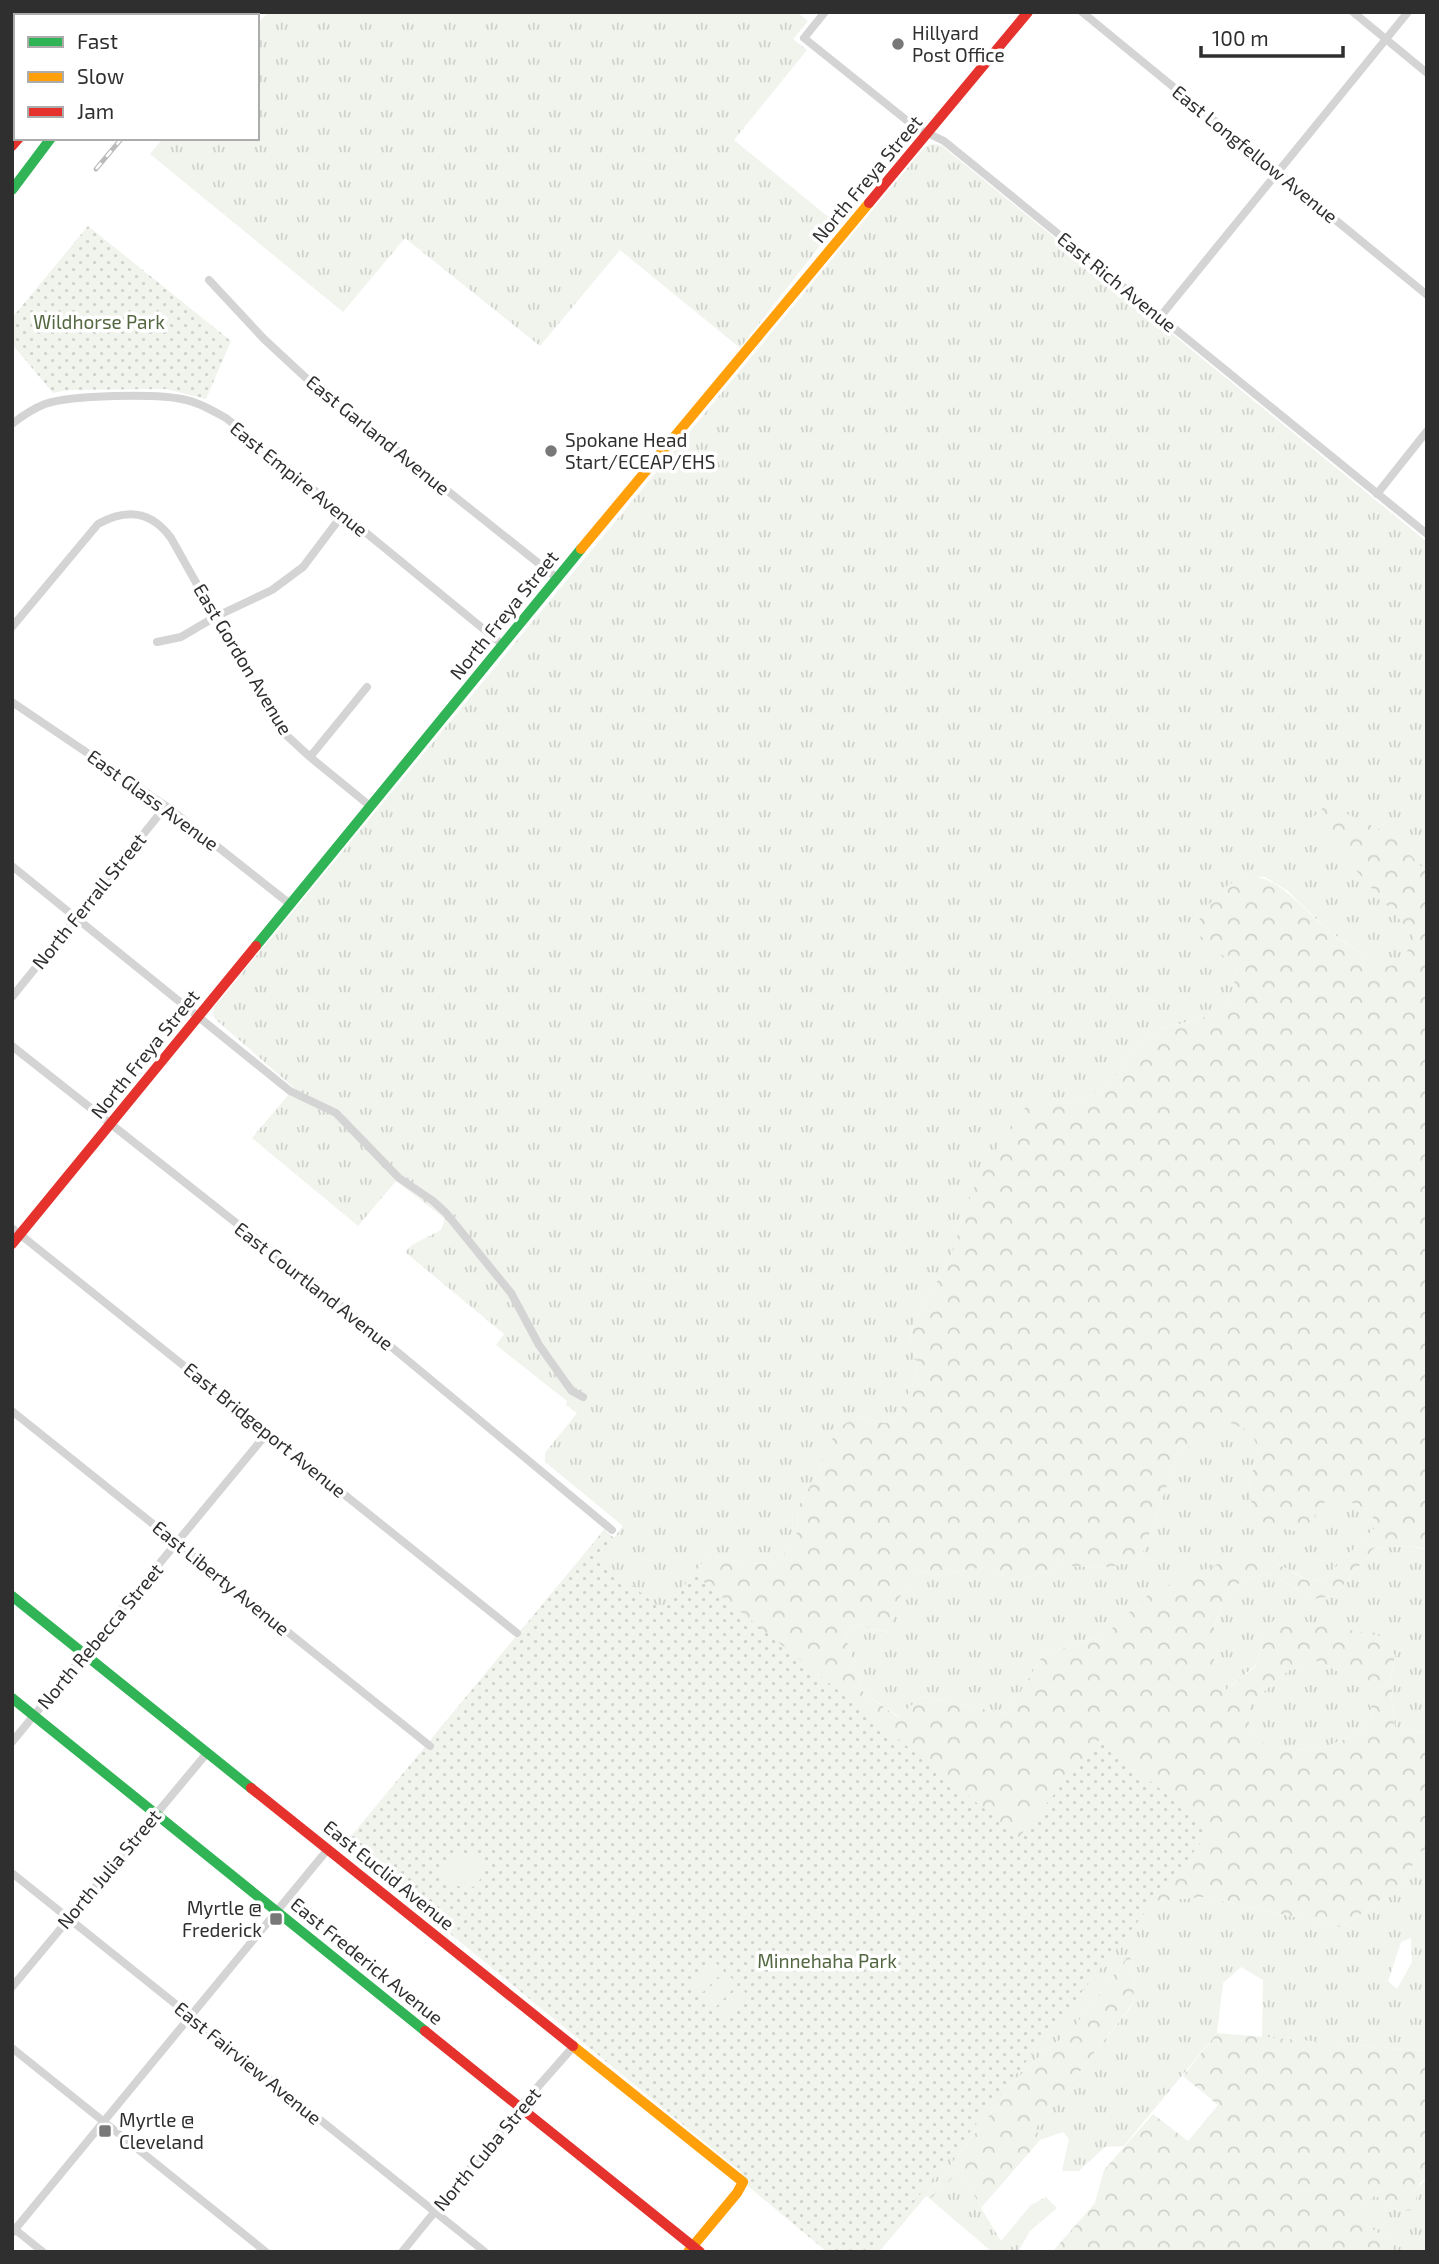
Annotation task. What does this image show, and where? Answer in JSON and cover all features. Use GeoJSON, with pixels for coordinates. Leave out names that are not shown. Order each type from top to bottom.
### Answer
{"type":"FeatureCollection","features":[{"type":"Feature","properties":{"kind":"main road","name":"North Freya Street"},"geometry":{"type":"LineString","coordinates":[[12,1244],[16,1231],[110,1124],[557,578],[1028,12]]}},
{"type":"Feature","properties":{"kind":"main road"},"geometry":{"type":"LineString","coordinates":[[12,190],[50,140]]}},
{"type":"Feature","properties":{"kind":"main road","name":"East Euclid Avenue"},"geometry":{"type":"LineString","coordinates":[[12,1596],[743,2182],[694,2250]]}},
{"type":"Feature","properties":{"kind":"main road","name":"East Frederick Avenue"},"geometry":{"type":"LineString","coordinates":[[12,1698],[694,2250]]}},
{"type":"Feature","properties":{"kind":"street","name":"East Rich Avenue"},"geometry":{"type":"LineString","coordinates":[[825,12],[804,38],[914,127],[944,141],[1427,534]]}},
{"type":"Feature","properties":{"kind":"street","name":"East Longfellow Avenue"},"geometry":{"type":"LineString","coordinates":[[1082,12],[1427,295]]}},
{"type":"Feature","properties":{"kind":"street"},"geometry":{"type":"LineString","coordinates":[[1353,12],[1427,73]]}},
{"type":"Feature","properties":{"kind":"street"},"geometry":{"type":"LineString","coordinates":[[1160,317],[1408,12]]}},
{"type":"Feature","properties":{"kind":"street","name":"East Garland Avenue"},"geometry":{"type":"LineString","coordinates":[[209,280],[306,378],[557,578]]}},
{"type":"Feature","properties":{"kind":"street","name":"East Empire Avenue"},"geometry":{"type":"LineString","coordinates":[[12,424],[34,409],[62,399],[165,396],[204,405],[226,418],[503,645]]}},
{"type":"Feature","properties":{"kind":"street"},"geometry":{"type":"LineString","coordinates":[[1377,494],[1427,431]]}},
{"type":"Feature","properties":{"kind":"street","name":"East Gordon Avenue"},"geometry":{"type":"LineString","coordinates":[[12,627],[98,524],[110,517],[132,514],[148,517],[160,524],[285,734],[370,806]]}},
{"type":"Feature","properties":{"kind":"street"},"geometry":{"type":"LineString","coordinates":[[157,642],[181,637],[215,617],[272,590],[303,567],[343,514]]}},
{"type":"Feature","properties":{"kind":"street"},"geometry":{"type":"LineString","coordinates":[[310,757],[367,687]]}},
{"type":"Feature","properties":{"kind":"street","name":"East Glass Avenue"},"geometry":{"type":"LineString","coordinates":[[12,702],[166,806],[290,904]]}},
{"type":"Feature","properties":{"kind":"street","name":"North Ferrall Street"},"geometry":{"type":"LineString","coordinates":[[12,997],[166,806]]}},
{"type":"Feature","properties":{"kind":"street"},"geometry":{"type":"LineString","coordinates":[[12,866],[290,1091],[336,1113],[392,1172],[446,1213],[511,1293],[539,1345],[566,1383],[572,1391],[583,1397]]}},
{"type":"Feature","properties":{"kind":"street","name":"East Courtland Avenue"},"geometry":{"type":"LineString","coordinates":[[12,1046],[359,1320],[612,1530]]}},
{"type":"Feature","properties":{"kind":"street","name":"East Bridgeport Avenue"},"geometry":{"type":"LineString","coordinates":[[16,1231],[517,1633]]}},
{"type":"Feature","properties":{"kind":"street","name":"East Liberty Avenue"},"geometry":{"type":"LineString","coordinates":[[12,1410],[430,1745]]}},
{"type":"Feature","properties":{"kind":"street","name":"North Rebecca Street"},"geometry":{"type":"LineString","coordinates":[[12,1742],[268,1432]]}},
{"type":"Feature","properties":{"kind":"street","name":"North Julia Street"},"geometry":{"type":"LineString","coordinates":[[12,1987],[207,1753]]}},
{"type":"Feature","properties":{"kind":"street"},"geometry":{"type":"LineString","coordinates":[[43,2252],[13,2230],[328,1849]]}},
{"type":"Feature","properties":{"kind":"street","name":"East Fairview Avenue"},"geometry":{"type":"LineString","coordinates":[[12,1873],[485,2252]]}},
{"type":"Feature","properties":{"kind":"street","name":"North Cuba Street"},"geometry":{"type":"LineString","coordinates":[[402,2252],[520,2107],[573,2047]]}},
{"type":"Feature","properties":{"kind":"street"},"geometry":{"type":"LineString","coordinates":[[12,2048],[266,2252]]}},
{"type":"Feature","properties":{"kind":"green space"},"geometry":{"type":"Polygon","coordinates":[[[268,12],[797,12],[808,21],[793,39],[807,50],[734,140],[837,224],[740,348],[620,250],[540,346],[405,238],[343,312],[150,154],[161,140],[259,140],[259,23],[268,12]]]}},
{"type":"Feature","properties":{"kind":"green space"},"geometry":{"type":"Polygon","coordinates":[[[934,144],[941,145],[1427,542],[1427,1009],[1381,968],[1325,928],[1288,891],[1265,877],[1244,877],[1219,950],[1236,967],[1234,985],[1227,1003],[1209,1016],[1161,1029],[1130,1054],[1120,1072],[1099,1091],[1073,1103],[1049,1099],[964,1212],[953,1252],[912,1328],[910,1342],[918,1365],[913,1384],[895,1421],[885,1423],[856,1417],[824,1452],[822,1465],[797,1509],[798,1531],[782,1557],[770,1563],[750,1564],[709,1555],[663,1611],[598,1558],[623,1526],[545,1462],[545,1453],[577,1413],[566,1405],[567,1401],[496,1345],[504,1334],[405,1252],[412,1245],[441,1230],[445,1219],[396,1181],[358,1226],[252,1138],[294,1088],[214,1018],[213,1012],[215,1006],[923,149],[934,144]]]}},
{"type":"Feature","properties":{"kind":"green space","name":"Wildhorse Park"},"geometry":{"type":"Polygon","coordinates":[[[88,226],[231,341],[206,399],[166,389],[67,390],[53,393],[12,344],[12,318],[88,226]]]}},
{"type":"Feature","properties":{"kind":"green space"},"geometry":{"type":"Polygon","coordinates":[[[1327,804],[1393,836],[1427,873],[1427,1549],[1412,1546],[1374,1548],[1334,1596],[1315,1599],[1270,1574],[1244,1578],[1223,1600],[1214,1627],[1214,1679],[1226,1690],[1257,1665],[1262,1634],[1277,1616],[1380,1636],[1395,1655],[1390,1683],[1395,1728],[1420,1733],[1427,1729],[1427,1847],[1419,1853],[1399,1890],[1340,1927],[1203,1897],[1145,1902],[432,1738],[604,1530],[614,1538],[599,1558],[663,1611],[709,1555],[750,1564],[770,1563],[782,1557],[798,1531],[797,1509],[822,1465],[824,1452],[840,1427],[856,1417],[885,1423],[895,1421],[913,1384],[918,1365],[910,1342],[912,1328],[953,1252],[964,1212],[978,1178],[1018,1115],[1033,1100],[1049,1099],[1073,1103],[1099,1091],[1120,1072],[1130,1054],[1161,1029],[1209,1016],[1227,1003],[1234,985],[1236,967],[1198,934],[1198,928],[1205,910],[1231,883],[1246,877],[1274,883],[1324,927],[1381,968],[1402,963],[1414,936],[1311,819],[1327,804]],[[1224,1420],[1178,1455],[1141,1557],[1112,1567],[1065,1566],[1015,1581],[986,1567],[937,1575],[919,1571],[894,1605],[890,1633],[859,1625],[845,1635],[863,1692],[898,1717],[922,1696],[1007,1714],[1043,1655],[1106,1634],[1150,1593],[1232,1558],[1271,1560],[1306,1580],[1322,1581],[1376,1527],[1371,1511],[1353,1503],[1326,1500],[1303,1533],[1266,1524],[1254,1515],[1249,1488],[1258,1448],[1251,1432],[1224,1420]],[[1318,1661],[1289,1670],[1249,1704],[1249,1728],[1267,1746],[1315,1751],[1363,1732],[1373,1714],[1367,1687],[1318,1661]]]}},
{"type":"Feature","properties":{"kind":"green space"},"geometry":{"type":"Polygon","coordinates":[[[1224,1419],[1251,1431],[1258,1448],[1249,1488],[1353,1503],[1371,1511],[1376,1527],[1322,1581],[1307,1580],[1271,1560],[1150,1593],[1106,1634],[1043,1655],[1007,1714],[922,1696],[899,1717],[863,1692],[845,1635],[859,1625],[889,1633],[894,1605],[919,1571],[937,1575],[986,1567],[1015,1581],[1065,1566],[1112,1567],[1141,1557],[1178,1455],[1224,1419]]]}},
{"type":"Feature","properties":{"kind":"green space","name":"Minnehaha Park"},"geometry":{"type":"Polygon","coordinates":[[[604,1530],[614,1538],[599,1558],[663,1611],[694,1574],[1019,1837],[1099,1740],[1211,1830],[874,2252],[827,2252],[743,2182],[741,2172],[343,1846],[604,1530]]]}},
{"type":"Feature","properties":{"kind":"green space"},"geometry":{"type":"Polygon","coordinates":[[[1412,1546],[1427,1550],[1427,1729],[1420,1733],[1395,1728],[1390,1683],[1395,1655],[1262,1634],[1257,1664],[1226,1690],[1214,1680],[1214,1628],[1223,1600],[1244,1578],[1270,1574],[1315,1599],[1334,1596],[1374,1548],[1412,1546]]]}},
{"type":"Feature","properties":{"kind":"green space"},"geometry":{"type":"Polygon","coordinates":[[[1318,1661],[1368,1687],[1373,1714],[1363,1732],[1315,1751],[1266,1746],[1249,1728],[1249,1704],[1289,1670],[1318,1661]]]}},
{"type":"Feature","properties":{"kind":"green space"},"geometry":{"type":"Polygon","coordinates":[[[1427,1847],[1427,2051],[1262,2037],[1263,1980],[1241,1967],[1223,1983],[1217,2033],[1124,2146],[1105,2147],[1079,2171],[1062,2171],[1069,2139],[1063,2132],[1040,2140],[1035,2128],[1133,2004],[1135,1971],[1129,1955],[1072,2030],[1028,2066],[879,2252],[838,2252],[1145,1902],[1203,1897],[1340,1927],[1399,1890],[1419,1853],[1427,1847]],[[1411,1938],[1401,1942],[1388,1981],[1397,1989],[1412,1962],[1411,1938]]]}},
{"type":"Feature","properties":{"kind":"green space"},"geometry":{"type":"Polygon","coordinates":[[[466,1854],[475,1856],[486,1870],[477,1884],[469,1889],[447,1883],[440,1878],[439,1868],[466,1854]]]}},
{"type":"Feature","properties":{"kind":"green space"},"geometry":{"type":"Polygon","coordinates":[[[1129,1955],[1135,1971],[1133,2003],[1036,2128],[1040,2140],[981,2208],[961,2170],[930,2199],[926,2196],[1028,2066],[1072,2030],[1129,1955]]]}},
{"type":"Feature","properties":{"kind":"green space"},"geometry":{"type":"Polygon","coordinates":[[[713,1960],[724,1971],[700,1995],[689,1984],[713,1960]]]}},
{"type":"Feature","properties":{"kind":"green space"},"geometry":{"type":"Polygon","coordinates":[[[726,1973],[738,1984],[714,2009],[703,1998],[726,1973]]]}},
{"type":"Feature","properties":{"kind":"green space"},"geometry":{"type":"Polygon","coordinates":[[[740,1987],[751,1998],[727,2022],[716,2011],[740,1987]]]}},
{"type":"Feature","properties":{"kind":"green space"},"geometry":{"type":"Polygon","coordinates":[[[1217,2033],[1427,2051],[1427,2177],[1420,2183],[1413,2210],[1399,2211],[1375,2195],[1362,2207],[1362,2222],[1393,2243],[1393,2252],[1052,2252],[1095,2203],[1104,2170],[1153,2114],[1188,2141],[1218,2105],[1183,2076],[1217,2033]]]}},
{"type":"Feature","properties":{"kind":"green space"},"geometry":{"type":"Polygon","coordinates":[[[961,2170],[1001,2241],[1031,2205],[1046,2197],[1057,2208],[1030,2231],[1018,2252],[992,2252],[930,2199],[961,2170]]]}},
{"type":"Feature","properties":{"kind":"green space"},"geometry":{"type":"Polygon","coordinates":[[[1427,2177],[1427,2252],[1393,2252],[1393,2243],[1362,2222],[1362,2207],[1375,2195],[1399,2211],[1427,2177]]]}},
{"type":"Feature","properties":{"kind":"railway"},"geometry":{"type":"LineString","coordinates":[[96,169],[120,140]]}},
{"type":"Feature","properties":{"kind":"traffic: fast"},"geometry":{"type":"LineString","coordinates":[[12,190],[50,140]]}},
{"type":"Feature","properties":{"kind":"traffic: fast"},"geometry":{"type":"LineString","coordinates":[[256,946],[581,549]]}},
{"type":"Feature","properties":{"kind":"traffic: fast"},"geometry":{"type":"LineString","coordinates":[[12,1596],[251,1788]]}},
{"type":"Feature","properties":{"kind":"traffic: fast"},"geometry":{"type":"LineString","coordinates":[[12,1698],[425,2031]]}},
{"type":"Feature","properties":{"kind":"traffic: slow"},"geometry":{"type":"LineString","coordinates":[[581,549],[869,203]]}},
{"type":"Feature","properties":{"kind":"traffic: slow"},"geometry":{"type":"LineString","coordinates":[[573,2046],[743,2182],[688,2252]]}},
{"type":"Feature","properties":{"kind":"traffic: jam"},"geometry":{"type":"LineString","coordinates":[[869,203],[1028,12]]}},
{"type":"Feature","properties":{"kind":"traffic: jam"},"geometry":{"type":"LineString","coordinates":[[12,146],[17,140]]}},
{"type":"Feature","properties":{"kind":"traffic: jam"},"geometry":{"type":"LineString","coordinates":[[12,1244],[256,946]]}},
{"type":"Feature","properties":{"kind":"traffic: jam"},"geometry":{"type":"LineString","coordinates":[[251,1788],[573,2046]]}},
{"type":"Feature","properties":{"kind":"traffic: jam"},"geometry":{"type":"LineString","coordinates":[[425,2031],[700,2252]]}},
{"type":"Feature","properties":{"kind":"place","name":"Hillyard Post Office"},"geometry":{"type":"Point","coordinates":[898,44]}},
{"type":"Feature","properties":{"kind":"place","name":"Spokane Head Start/ECEAP/EHS"},"geometry":{"type":"Point","coordinates":[551,451]}},
{"type":"Feature","properties":{"kind":"place","name":"Myrtle @ Frederick"},"geometry":{"type":"Point","coordinates":[276,1919]}},
{"type":"Feature","properties":{"kind":"place","name":"Myrtle @ Cleveland"},"geometry":{"type":"Point","coordinates":[105,2131]}}]}
